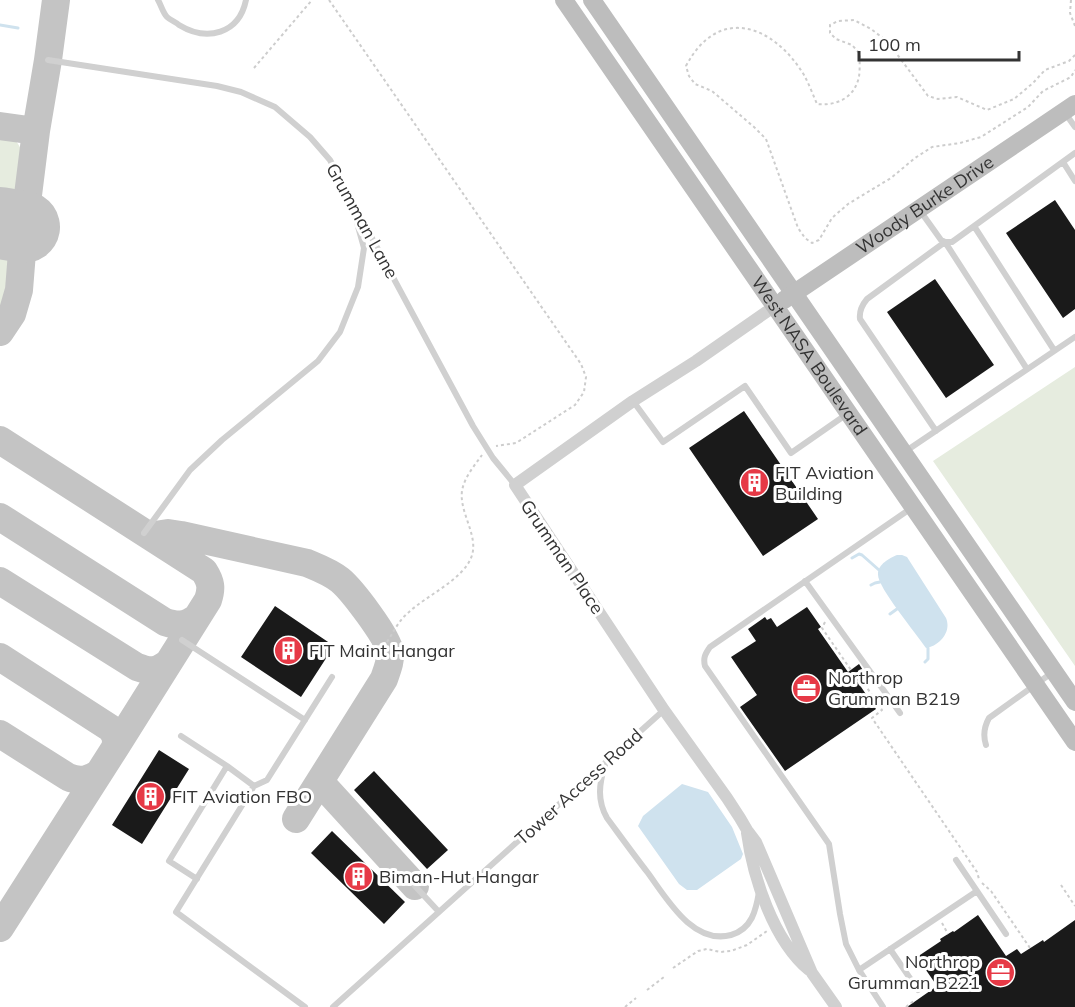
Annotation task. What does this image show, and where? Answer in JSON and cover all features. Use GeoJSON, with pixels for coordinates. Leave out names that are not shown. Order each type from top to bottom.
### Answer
{"type":"FeatureCollection","features":[{"type":"Feature","properties":{"kind":"main road","name":"West NASA Boulevard"},"geometry":{"type":"LineString","coordinates":[[564,0],[1075,742]]}},
{"type":"Feature","properties":{"kind":"main road","name":"West NASA Boulevard"},"geometry":{"type":"LineString","coordinates":[[592,0],[1075,702]]}},
{"type":"Feature","properties":{"kind":"main road","name":"Woody Burke Drive"},"geometry":{"type":"LineString","coordinates":[[775,306],[1070,108]]}},
{"type":"Feature","properties":{"kind":"street","name":"Grumman Place"},"geometry":{"type":"LineString","coordinates":[[775,306],[633,401],[515,485],[664,710],[756,842],[812,973],[836,1007]]}},
{"type":"Feature","properties":{"kind":"street","name":"Grumman Place"},"geometry":{"type":"LineString","coordinates":[[747,830],[750,855],[760,888],[783,941],[801,964],[812,973]]}},
{"type":"Feature","properties":{"kind":"lane"},"geometry":{"type":"LineString","coordinates":[[158,0],[166,16],[187,29],[213,35],[230,28],[244,10],[246,0]]}},
{"type":"Feature","properties":{"kind":"lane","name":"Grumman Lane"},"geometry":{"type":"LineString","coordinates":[[48,60],[217,86],[242,92],[275,108],[310,137],[330,160],[473,426],[515,485]]}},
{"type":"Feature","properties":{"kind":"lane"},"geometry":{"type":"LineString","coordinates":[[1070,108],[1075,127]]}},
{"type":"Feature","properties":{"kind":"lane"},"geometry":{"type":"LineString","coordinates":[[936,431],[860,319],[861,308],[867,299],[945,242],[952,242],[1075,153]]}},
{"type":"Feature","properties":{"kind":"lane"},"geometry":{"type":"LineString","coordinates":[[1062,162],[1075,181]]}},
{"type":"Feature","properties":{"kind":"lane"},"geometry":{"type":"LineString","coordinates":[[144,533],[190,470],[222,440],[318,361],[340,332],[358,287],[364,248],[348,193]]}},
{"type":"Feature","properties":{"kind":"lane"},"geometry":{"type":"LineString","coordinates":[[919,209],[941,240],[945,242],[1027,369]]}},
{"type":"Feature","properties":{"kind":"lane"},"geometry":{"type":"LineString","coordinates":[[974,226],[1054,350]]}},
{"type":"Feature","properties":{"kind":"lane"},"geometry":{"type":"LineString","coordinates":[[903,453],[1075,337]]}},
{"type":"Feature","properties":{"kind":"lane"},"geometry":{"type":"LineString","coordinates":[[633,401],[663,442],[745,386],[791,453],[849,413]]}},
{"type":"Feature","properties":{"kind":"lane"},"geometry":{"type":"LineString","coordinates":[[882,1006],[849,951],[829,844],[705,666],[704,655],[710,647],[913,507]]}},
{"type":"Feature","properties":{"kind":"lane"},"geometry":{"type":"LineString","coordinates":[[805,581],[900,713]]}},
{"type":"Feature","properties":{"kind":"lane"},"geometry":{"type":"LineString","coordinates":[[182,640],[305,720]]}},
{"type":"Feature","properties":{"kind":"lane"},"geometry":{"type":"LineString","coordinates":[[986,746],[984,731],[989,718],[1054,671]]}},
{"type":"Feature","properties":{"kind":"lane"},"geometry":{"type":"LineString","coordinates":[[305,1007],[177,912],[254,786],[267,780],[332,677]]}},
{"type":"Feature","properties":{"kind":"lane","name":"Tower Access Road"},"geometry":{"type":"LineString","coordinates":[[333,1007],[664,710]]}},
{"type":"Feature","properties":{"kind":"lane"},"geometry":{"type":"LineString","coordinates":[[181,736],[254,786]]}},
{"type":"Feature","properties":{"kind":"lane"},"geometry":{"type":"LineString","coordinates":[[606,763],[600,781],[600,802],[603,811],[676,911],[691,925],[708,934],[718,936],[735,934],[749,924],[756,909],[760,888]]}},
{"type":"Feature","properties":{"kind":"lane"},"geometry":{"type":"LineString","coordinates":[[197,879],[169,861],[227,766]]}},
{"type":"Feature","properties":{"kind":"lane"},"geometry":{"type":"LineString","coordinates":[[956,860],[1006,934]]}},
{"type":"Feature","properties":{"kind":"lane"},"geometry":{"type":"LineString","coordinates":[[415,886],[439,912]]}},
{"type":"Feature","properties":{"kind":"lane"},"geometry":{"type":"LineString","coordinates":[[859,970],[976,891]]}},
{"type":"Feature","properties":{"kind":"lane"},"geometry":{"type":"LineString","coordinates":[[890,950],[918,990]]}},
{"type":"Feature","properties":{"kind":"path"},"geometry":{"type":"LineString","coordinates":[[254,68],[312,0]]}},
{"type":"Feature","properties":{"kind":"path"},"geometry":{"type":"LineString","coordinates":[[329,0],[581,364],[586,377],[584,393],[575,405],[516,443],[487,448],[468,474],[462,489],[462,502],[473,542],[473,556],[466,568],[408,612],[387,642]]}},
{"type":"Feature","properties":{"kind":"path"},"geometry":{"type":"LineString","coordinates":[[1071,0],[1070,13],[1075,26]]}},
{"type":"Feature","properties":{"kind":"path"},"geometry":{"type":"LineString","coordinates":[[1075,55],[1045,70],[1014,99],[987,110],[957,97],[938,99],[928,96],[888,42],[872,29],[854,20],[838,21],[830,25],[830,33],[836,39],[852,45],[860,54],[857,84],[846,99],[829,106],[817,104],[804,75],[786,52],[771,38],[758,31],[735,28],[719,31],[708,38],[691,56],[686,66],[688,76],[695,84],[712,91],[766,140],[798,228],[812,243],[819,240],[832,218],[848,204],[891,178],[915,158],[932,147],[981,137],[1028,107],[1043,91],[1071,77],[1075,70]]}},
{"type":"Feature","properties":{"kind":"path"},"geometry":{"type":"LineString","coordinates":[[826,622],[822,628],[851,670]]}},
{"type":"Feature","properties":{"kind":"path"},"geometry":{"type":"LineString","coordinates":[[861,678],[882,710],[872,717],[977,872],[979,880],[991,891],[1030,948]]}},
{"type":"Feature","properties":{"kind":"path"},"geometry":{"type":"LineString","coordinates":[[1061,885],[1075,906]]}},
{"type":"Feature","properties":{"kind":"path"},"geometry":{"type":"LineString","coordinates":[[942,923],[948,934]]}},
{"type":"Feature","properties":{"kind":"path"},"geometry":{"type":"LineString","coordinates":[[673,968],[698,951],[706,949],[720,952],[739,948],[777,927]]}},
{"type":"Feature","properties":{"kind":"path"},"geometry":{"type":"LineString","coordinates":[[647,990],[664,977]]}},
{"type":"Feature","properties":{"kind":"path"},"geometry":{"type":"LineString","coordinates":[[625,1007],[636,998]]}},
{"type":"Feature","properties":{"kind":"path"},"geometry":{"type":"LineString","coordinates":[[906,1007],[915,1000]]}},
{"type":"Feature","properties":{"kind":"shaded area"},"geometry":{"type":"Polygon","coordinates":[[[0,135],[17,142],[20,146],[22,163],[18,189],[10,198],[0,203],[0,135]]]}},
{"type":"Feature","properties":{"kind":"shaded area"},"geometry":{"type":"Polygon","coordinates":[[[0,245],[9,258],[10,276],[0,310],[0,245]]]}},
{"type":"Feature","properties":{"kind":"shaded area"},"geometry":{"type":"Polygon","coordinates":[[[1075,367],[1075,666],[933,461],[1075,367]]]}},
{"type":"Feature","properties":{"kind":"water"},"geometry":{"type":"Polygon","coordinates":[[[897,555],[907,557],[946,618],[946,633],[931,647],[926,648],[879,580],[880,567],[897,555]]]}},
{"type":"Feature","properties":{"kind":"water"},"geometry":{"type":"Polygon","coordinates":[[[682,784],[708,792],[732,827],[743,854],[741,859],[697,890],[687,890],[679,884],[638,826],[643,816],[682,784]]]}},
{"type":"Feature","properties":{"kind":"building"},"geometry":{"type":"Polygon","coordinates":[[[1055,200],[1075,230],[1075,309],[1063,318],[1006,233],[1055,200]]]}},
{"type":"Feature","properties":{"kind":"building"},"geometry":{"type":"Polygon","coordinates":[[[935,279],[994,365],[946,398],[887,312],[935,279]]]}},
{"type":"Feature","properties":{"kind":"building","name":"FIT Aviation Building"},"geometry":{"type":"Polygon","coordinates":[[[744,411],[818,519],[763,556],[689,448],[744,411]]]}},
{"type":"Feature","properties":{"kind":"building","name":"FIT Maint Hangar"},"geometry":{"type":"Polygon","coordinates":[[[275,606],[334,646],[301,697],[241,657],[275,606]]]}},
{"type":"Feature","properties":{"kind":"building","name":"Northrop Grumman B219"},"geometry":{"type":"Polygon","coordinates":[[[807,607],[821,627],[818,629],[848,672],[859,664],[866,675],[857,681],[876,709],[785,771],[740,707],[757,695],[731,657],[756,641],[748,629],[765,617],[767,620],[771,618],[777,627],[807,607]]]}},
{"type":"Feature","properties":{"kind":"building","name":"FIT Aviation FBO"},"geometry":{"type":"Polygon","coordinates":[[[159,750],[189,769],[142,844],[112,825],[159,750]]]}},
{"type":"Feature","properties":{"kind":"building","name":"Biman-Hut Hangar"},"geometry":{"type":"Polygon","coordinates":[[[374,771],[448,850],[427,869],[354,790],[374,771]]]}},
{"type":"Feature","properties":{"kind":"building","name":"Biman-Hut Hangar"},"geometry":{"type":"Polygon","coordinates":[[[332,831],[405,902],[384,924],[311,853],[332,831]]]}},
{"type":"Feature","properties":{"kind":"building","name":"Northrop Grumman B221"},"geometry":{"type":"Polygon","coordinates":[[[978,915],[1006,956],[1017,949],[1021,954],[1043,940],[1044,942],[1075,920],[1075,1007],[907,1007],[937,986],[917,957],[978,915]]]}},
{"type":"Feature","properties":{"kind":"waterway"},"geometry":{"type":"LineString","coordinates":[[0,25],[18,28]]}},
{"type":"Feature","properties":{"kind":"waterway"},"geometry":{"type":"LineString","coordinates":[[852,558],[859,554],[862,555],[879,570]]}},
{"type":"Feature","properties":{"kind":"waterway"},"geometry":{"type":"LineString","coordinates":[[871,585],[880,582]]}},
{"type":"Feature","properties":{"kind":"waterway"},"geometry":{"type":"LineString","coordinates":[[890,614],[897,609]]}},
{"type":"Feature","properties":{"kind":"waterway"},"geometry":{"type":"LineString","coordinates":[[925,662],[928,659],[928,648]]}},
{"type":"Feature","properties":{"kind":"taxiway"},"geometry":{"type":"LineString","coordinates":[[0,332],[12,314],[19,290],[36,131],[56,0]]}},
{"type":"Feature","properties":{"kind":"taxiway"},"geometry":{"type":"LineString","coordinates":[[0,126],[36,131]]}},
{"type":"Feature","properties":{"kind":"taxiway"},"geometry":{"type":"LineString","coordinates":[[0,440],[204,571],[210,588],[208,600],[0,928]]}},
{"type":"Feature","properties":{"kind":"taxiway"},"geometry":{"type":"LineString","coordinates":[[0,517],[165,622],[181,624],[196,618]]}},
{"type":"Feature","properties":{"kind":"taxiway"},"geometry":{"type":"LineString","coordinates":[[149,534],[181,535],[307,563],[324,570],[340,580],[353,593],[388,645],[390,659],[384,679],[296,819]]}},
{"type":"Feature","properties":{"kind":"taxiway"},"geometry":{"type":"LineString","coordinates":[[0,581],[137,667],[153,670],[168,663]]}},
{"type":"Feature","properties":{"kind":"taxiway"},"geometry":{"type":"LineString","coordinates":[[0,657],[110,728],[114,733],[115,748]]}},
{"type":"Feature","properties":{"kind":"taxiway"},"geometry":{"type":"LineString","coordinates":[[0,734],[68,777],[84,780],[99,773]]}},
{"type":"Feature","properties":{"kind":"taxiway"},"geometry":{"type":"LineString","coordinates":[[320,782],[415,886]]}},
{"type":"Feature","properties":{"kind":"runway"},"geometry":{"type":"LineString","coordinates":[[0,223],[24,227]]}},
{"type":"Feature","properties":{"kind":"place","name":"FIT Aviation Building"},"geometry":{"type":"Point","coordinates":[754,483]}},
{"type":"Feature","properties":{"kind":"place","name":"FIT Maint Hangar"},"geometry":{"type":"Point","coordinates":[288,651]}},
{"type":"Feature","properties":{"kind":"place","name":"Northrop Grumman B219"},"geometry":{"type":"Point","coordinates":[807,688]}},
{"type":"Feature","properties":{"kind":"place","name":"FIT Aviation FBO"},"geometry":{"type":"Point","coordinates":[151,797]}},
{"type":"Feature","properties":{"kind":"place","name":"Biman-Hut Hangar"},"geometry":{"type":"Point","coordinates":[358,877]}},
{"type":"Feature","properties":{"kind":"place","name":"Northrop Grumman B221"},"geometry":{"type":"Point","coordinates":[1001,972]}}]}
